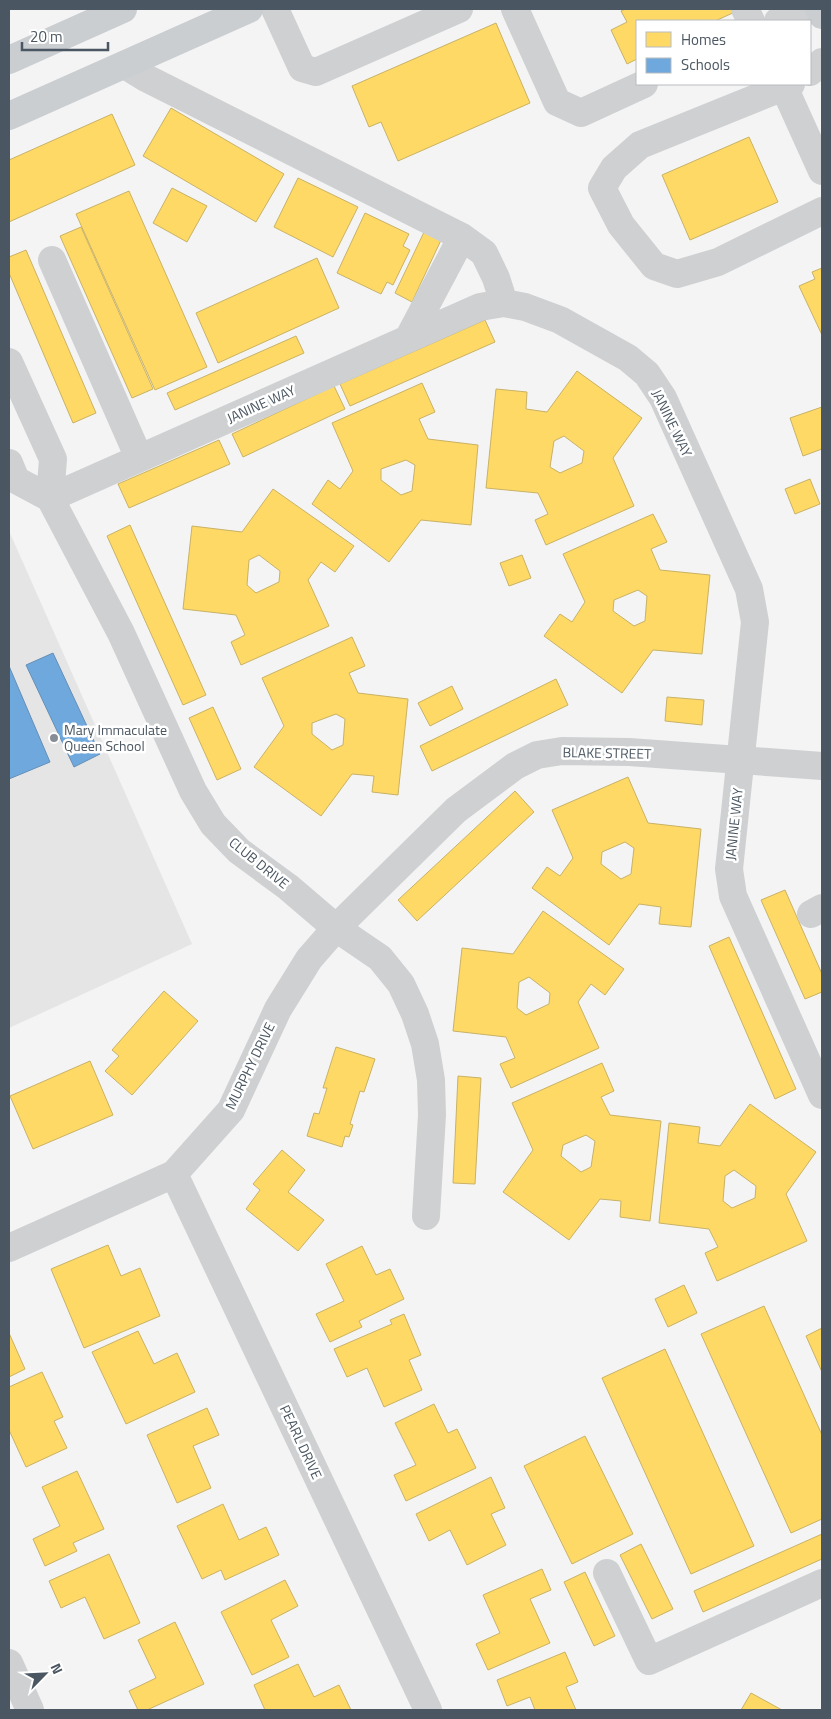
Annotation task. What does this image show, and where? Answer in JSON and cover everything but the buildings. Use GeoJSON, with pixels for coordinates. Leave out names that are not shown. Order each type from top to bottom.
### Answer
{"type":"FeatureCollection","features":[{"type":"Feature","properties":{"kind":"main road"},"geometry":{"type":"LineString","coordinates":[[10,57],[123,9]]}},
{"type":"Feature","properties":{"kind":"main road"},"geometry":{"type":"LineString","coordinates":[[9,116],[249,9]]}},
{"type":"Feature","properties":{"kind":"main road"},"geometry":{"type":"LineString","coordinates":[[819,9],[822,15]]}},
{"type":"Feature","properties":{"kind":"street"},"geometry":{"type":"LineString","coordinates":[[275,9],[302,68],[316,72],[459,9]]}},
{"type":"Feature","properties":{"kind":"street"},"geometry":{"type":"LineString","coordinates":[[515,9],[557,102],[581,113],[642,85]]}},
{"type":"Feature","properties":{"kind":"street"},"geometry":{"type":"LineString","coordinates":[[780,20],[804,9]]}},
{"type":"Feature","properties":{"kind":"street"},"geometry":{"type":"LineString","coordinates":[[811,71],[822,62]]}},
{"type":"Feature","properties":{"kind":"street"},"geometry":{"type":"LineString","coordinates":[[125,65],[146,78],[462,237],[484,253],[496,278],[504,303]]}},
{"type":"Feature","properties":{"kind":"street"},"geometry":{"type":"LineString","coordinates":[[822,171],[787,85],[640,145],[614,168],[602,188],[621,225],[654,266],[677,274],[718,262],[822,211]]}},
{"type":"Feature","properties":{"kind":"street"},"geometry":{"type":"LineString","coordinates":[[408,339],[462,237]]}},
{"type":"Feature","properties":{"kind":"street"},"geometry":{"type":"LineString","coordinates":[[52,260],[140,458]]}},
{"type":"Feature","properties":{"kind":"street","name":"JANINE WAY"},"geometry":{"type":"LineString","coordinates":[[50,498],[480,307],[504,303],[525,307],[560,320],[628,358],[646,374],[663,398],[749,589],[755,622],[729,869],[733,896],[822,1095]]}},
{"type":"Feature","properties":{"kind":"street"},"geometry":{"type":"LineString","coordinates":[[9,362],[53,459],[50,498],[16,480],[9,463]]}},
{"type":"Feature","properties":{"kind":"street","name":"CLUB DRIVE"},"geometry":{"type":"LineString","coordinates":[[50,498],[121,633],[193,791],[213,824],[240,852],[288,887],[336,928],[380,958],[401,984],[415,1014],[425,1044],[431,1080],[432,1115],[426,1216]]}},
{"type":"Feature","properties":{"kind":"street","name":"BLAKE STREET"},"geometry":{"type":"LineString","coordinates":[[336,928],[456,810],[502,774],[538,755],[562,751],[629,752],[822,766]]}},
{"type":"Feature","properties":{"kind":"street","name":"MURPHY DRIVE"},"geometry":{"type":"LineString","coordinates":[[9,1248],[174,1174],[231,1110],[278,1009],[309,959],[336,928]]}},
{"type":"Feature","properties":{"kind":"street","name":"PEARL DRIVE"},"geometry":{"type":"LineString","coordinates":[[174,1174],[428,1710]]}},
{"type":"Feature","properties":{"kind":"street"},"geometry":{"type":"LineString","coordinates":[[607,1573],[648,1661],[822,1583]]}},
{"type":"Feature","properties":{"kind":"street"},"geometry":{"type":"LineString","coordinates":[[9,1663],[30,1710]]}},
{"type":"Feature","properties":{"kind":"shaded area","name":"Mary Immaculate Queen School"},"geometry":{"type":"Polygon","coordinates":[[[9,531],[192,944],[9,1028],[9,531]]]}},
{"type":"Feature","properties":{"kind":"place","name":"Mary Immaculate Queen School"},"geometry":{"type":"Point","coordinates":[54,738]}}]}
